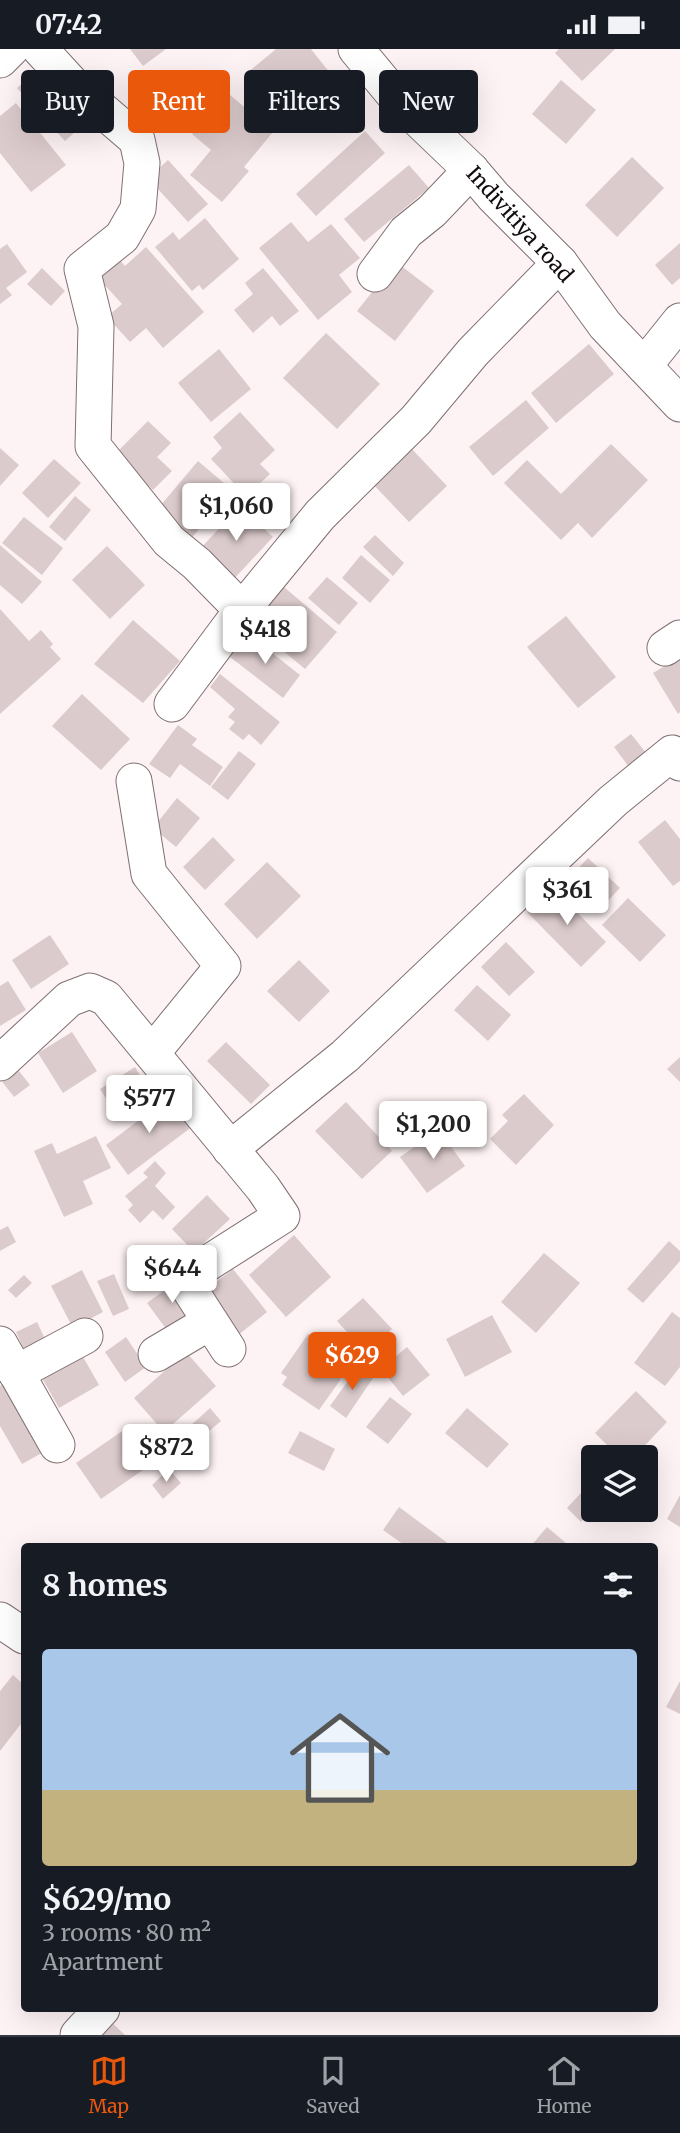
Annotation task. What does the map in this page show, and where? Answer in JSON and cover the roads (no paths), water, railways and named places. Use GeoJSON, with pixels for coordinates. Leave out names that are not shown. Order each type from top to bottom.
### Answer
{"type":"FeatureCollection","features":[{"type":"Feature","properties":{"kind":"street"},"geometry":{"type":"LineString","coordinates":[[0,60],[11,49]]}},
{"type":"Feature","properties":{"kind":"street"},"geometry":{"type":"LineString","coordinates":[[40,49],[73,85],[137,141],[142,163],[138,209],[122,237],[82,269],[96,327],[93,446],[169,541],[197,564],[242,610]]}},
{"type":"Feature","properties":{"kind":"street","name":"Indivitiya road"},"geometry":{"type":"LineString","coordinates":[[356,49],[400,102],[471,170],[560,263],[605,324],[680,404]]}},
{"type":"Feature","properties":{"kind":"street"},"geometry":{"type":"LineString","coordinates":[[375,274],[406,232],[432,211],[471,170]]}},
{"type":"Feature","properties":{"kind":"street"},"geometry":{"type":"LineString","coordinates":[[172,704],[242,610],[320,515],[416,420],[473,352],[560,263]]}},
{"type":"Feature","properties":{"kind":"street"},"geometry":{"type":"LineString","coordinates":[[644,366],[680,321]]}},
{"type":"Feature","properties":{"kind":"street"},"geometry":{"type":"LineString","coordinates":[[230,1149],[345,1056],[613,801],[672,753],[680,763]]}},
{"type":"Feature","properties":{"kind":"street"},"geometry":{"type":"LineString","coordinates":[[134,781],[149,874],[223,966],[152,1053]]}},
{"type":"Feature","properties":{"kind":"street"},"geometry":{"type":"LineString","coordinates":[[0,1063],[69,999],[90,991],[106,998],[263,1188],[282,1216],[183,1279],[219,1335],[156,1354]]}},
{"type":"Feature","properties":{"kind":"street"},"geometry":{"type":"LineString","coordinates":[[57,1445],[8,1358],[86,1336]]}},
{"type":"Feature","properties":{"kind":"street"},"geometry":{"type":"LineString","coordinates":[[0,1620],[21,1634]]}},
{"type":"Feature","properties":{"kind":"street"},"geometry":{"type":"LineString","coordinates":[[78,2035],[99,2012]]}}]}
